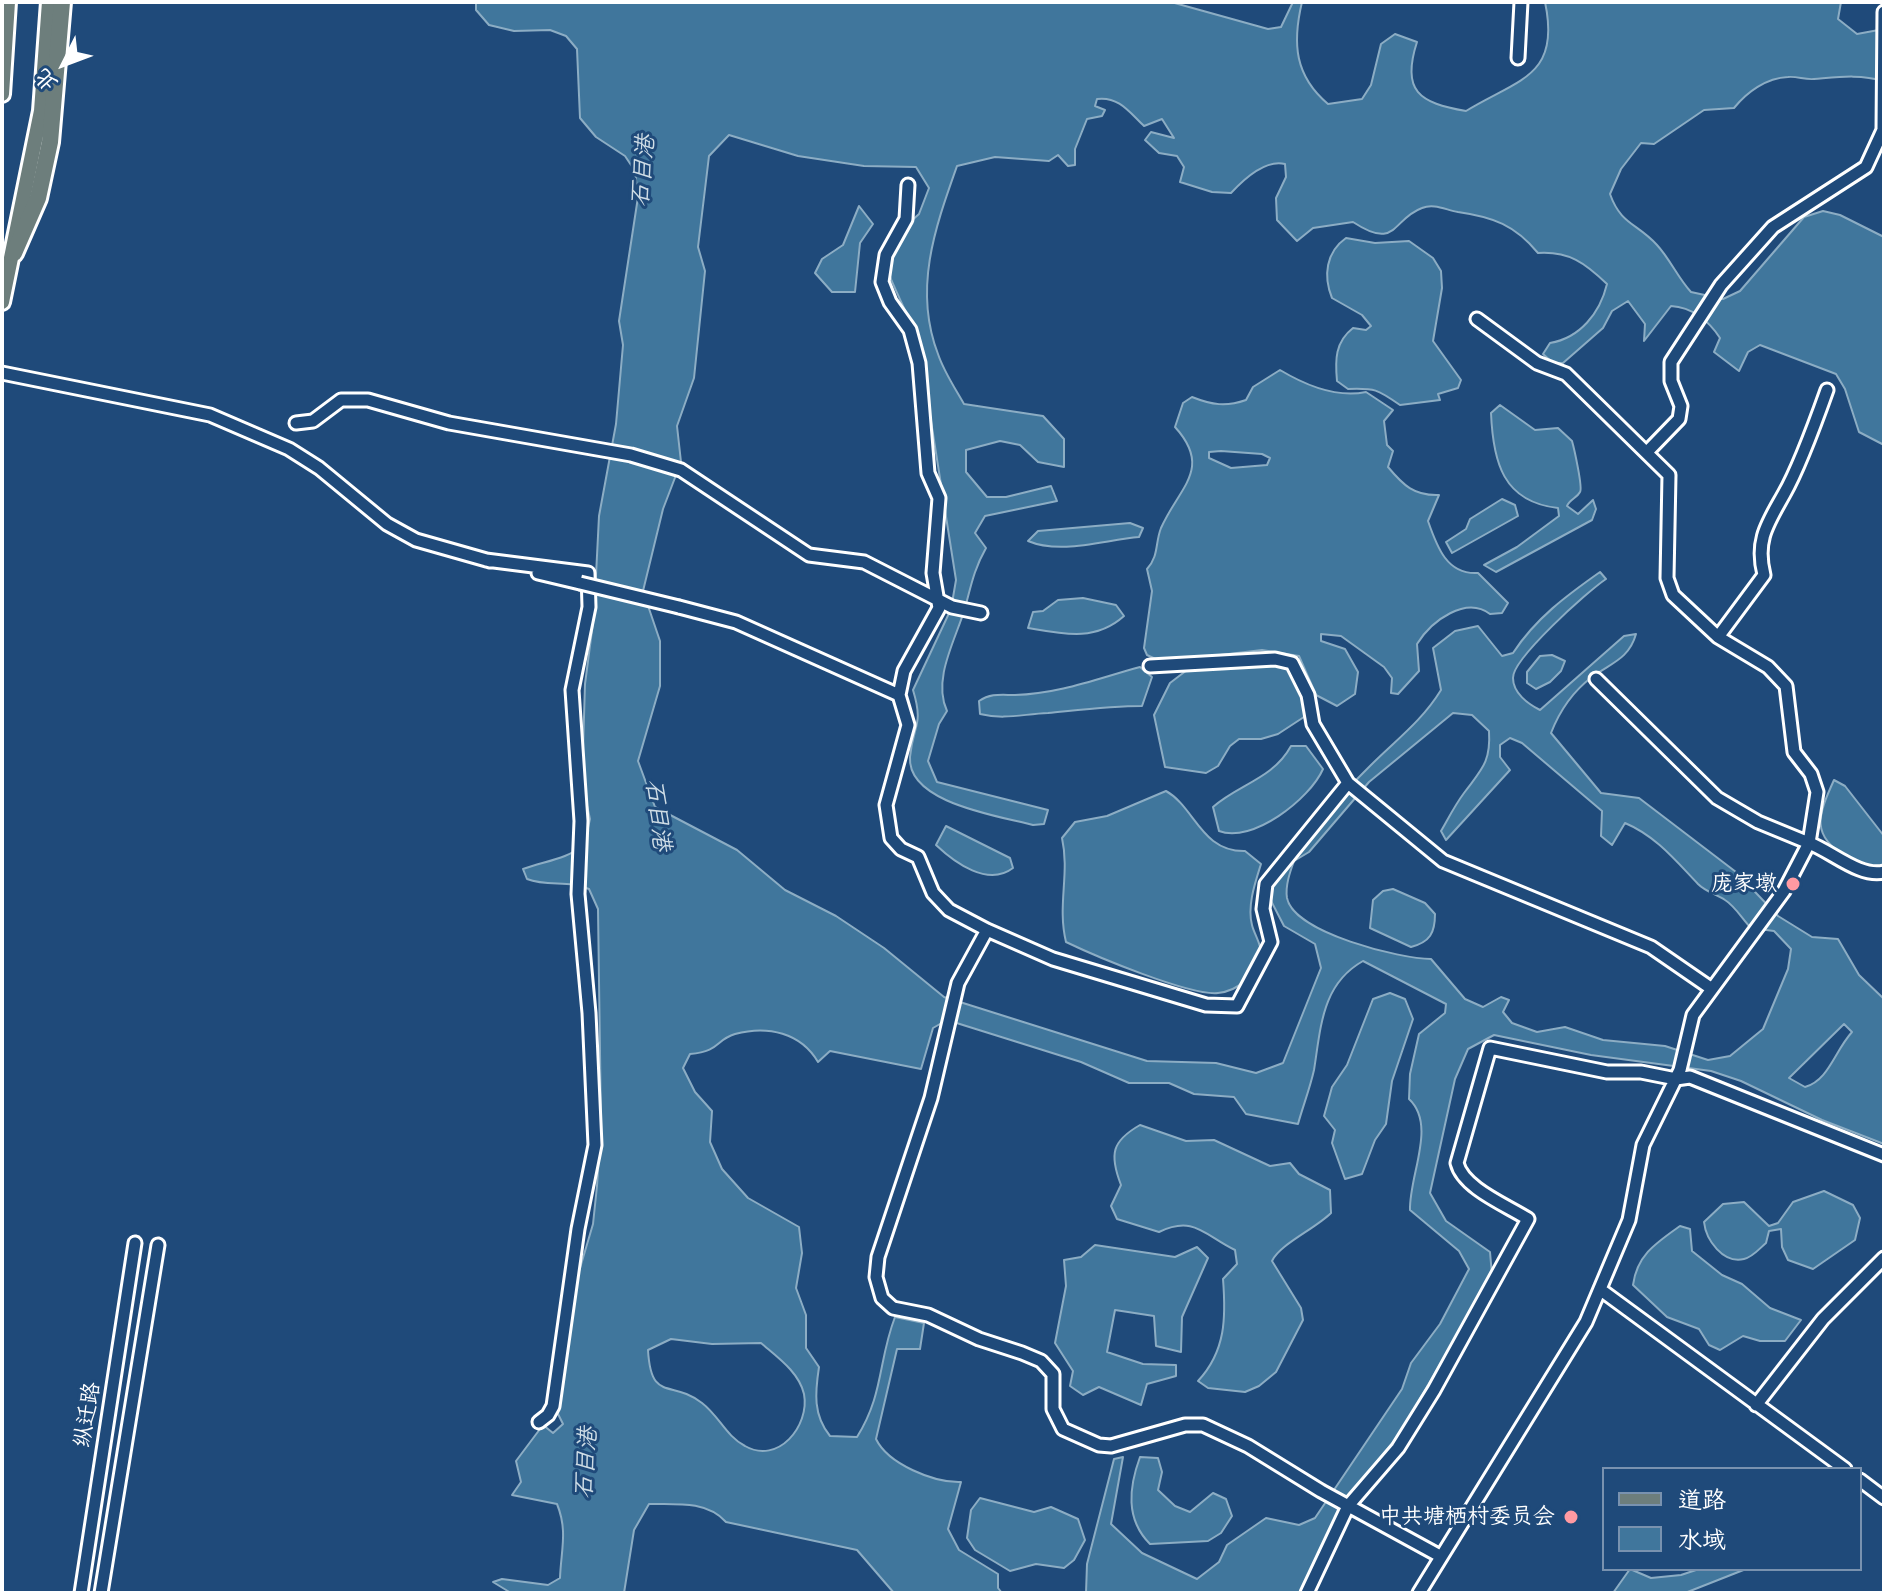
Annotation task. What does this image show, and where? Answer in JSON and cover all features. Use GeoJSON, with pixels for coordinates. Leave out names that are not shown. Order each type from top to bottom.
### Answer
{"type":"FeatureCollection","features":[{"type":"Feature","properties":{"kind":"highway"},"geometry":{"type":"LineString","coordinates":[[14,253],[38,198],[50,142],[62,2]]}},
{"type":"Feature","properties":{"kind":"main road"},"geometry":{"type":"LineString","coordinates":[[2,94],[8,2]]}},
{"type":"Feature","properties":{"kind":"main road"},"geometry":{"type":"LineString","coordinates":[[2,302],[41,111],[49,2]]}},
{"type":"Feature","properties":{"kind":"street"},"geometry":{"type":"LineString","coordinates":[[1518,58],[1521,2]]}},
{"type":"Feature","properties":{"kind":"street"},"geometry":{"type":"LineString","coordinates":[[1648,451],[1679,419],[1681,406],[1671,381],[1671,362],[1721,285],[1773,227],[1866,167],[1883,130],[1884,12]]}},
{"type":"Feature","properties":{"kind":"street"},"geometry":{"type":"LineString","coordinates":[[908,185],[906,219],[900,236],[886,255],[882,282],[890,302],[910,330],[919,363],[928,473],[939,498],[933,573],[939,608],[904,671],[899,695],[908,725],[886,805],[891,838],[901,849],[918,857],[933,893],[949,910],[987,930],[1053,959],[1123,981],[1206,1005],[1237,1006],[1271,942],[1263,909],[1266,884],[1348,783]]}},
{"type":"Feature","properties":{"kind":"street"},"geometry":{"type":"LineString","coordinates":[[1419,1593],[1586,1322],[1629,1220],[1643,1145],[1678,1075],[1693,1015],[1784,891],[1809,843],[1817,792],[1811,774],[1794,752],[1786,686],[1768,667],[1718,637],[1673,595],[1667,578],[1669,475],[1648,451],[1566,374],[1537,363],[1477,319]]}},
{"type":"Feature","properties":{"kind":"street"},"geometry":{"type":"LineString","coordinates":[[2,373],[210,415],[289,449],[319,468],[387,524],[416,540],[736,622],[899,695]]}},
{"type":"Feature","properties":{"kind":"street"},"geometry":{"type":"LineString","coordinates":[[1718,637],[1764,575],[1759,558],[1761,535],[1771,512],[1784,494],[1827,390]]}},
{"type":"Feature","properties":{"kind":"street"},"geometry":{"type":"LineString","coordinates":[[296,423],[313,421],[341,400],[368,400],[449,423],[631,455],[676,468],[809,555],[864,562],[938,600],[981,613]]}},
{"type":"Feature","properties":{"kind":"street"},"geometry":{"type":"LineString","coordinates":[[486,560],[588,573],[588,619],[572,690],[577,799],[581,821],[578,894],[589,1013],[595,1145],[578,1229],[553,1406],[539,1422]]}},
{"type":"Feature","properties":{"kind":"street"},"geometry":{"type":"LineString","coordinates":[[1150,666],[1275,659],[1292,663],[1306,688],[1313,724],[1348,783],[1443,861],[1651,947],[1712,989]]}},
{"type":"Feature","properties":{"kind":"street"},"geometry":{"type":"LineString","coordinates":[[1596,679],[1717,798],[1758,822],[1858,868],[1877,874],[1884,872]]}},
{"type":"Feature","properties":{"kind":"street"},"geometry":{"type":"LineString","coordinates":[[987,930],[958,983],[931,1098],[878,1257],[876,1277],[882,1298],[893,1308],[928,1315],[979,1339],[1041,1361],[1053,1374],[1053,1409],[1063,1429],[1099,1445],[1111,1446],[1185,1425],[1203,1425],[1248,1446],[1440,1556]]}},
{"type":"Feature","properties":{"kind":"street"},"geometry":{"type":"LineString","coordinates":[[1307,1593],[1348,1506],[1398,1448],[1427,1402],[1528,1219],[1459,1174],[1457,1163],[1490,1048],[1607,1072],[1690,1077],[1755,1100],[1884,1155]]}},
{"type":"Feature","properties":{"kind":"street","name":"纵迁路"},"geometry":{"type":"LineString","coordinates":[[81,1593],[135,1243]]}},
{"type":"Feature","properties":{"kind":"street","name":"纵迁路"},"geometry":{"type":"LineString","coordinates":[[101,1593],[158,1245]]}},
{"type":"Feature","properties":{"kind":"street"},"geometry":{"type":"LineString","coordinates":[[1756,1405],[1823,1319],[1884,1258]]}},
{"type":"Feature","properties":{"kind":"street"},"geometry":{"type":"LineString","coordinates":[[1601,1290],[1842,1467]]}},
{"type":"Feature","properties":{"kind":"street"},"geometry":{"type":"LineString","coordinates":[[1862,1482],[1884,1498]]}},
{"type":"Feature","properties":{"kind":"water","name":"石目港"},"geometry":{"type":"Polygon","coordinates":[[[476,2],[1171,2],[1268,29],[1281,27],[1293,2],[1302,2],[1297,32],[1299,58],[1309,82],[1328,104],[1362,99],[1371,85],[1381,44],[1395,34],[1417,42],[1411,72],[1418,92],[1436,104],[1466,111],[1518,82],[1541,61],[1547,46],[1545,2],[1841,2],[1838,19],[1857,34],[1884,29],[1884,81],[1857,77],[1791,77],[1765,83],[1751,91],[1734,108],[1704,110],[1654,144],[1641,143],[1621,169],[1610,194],[1619,212],[1657,245],[1691,292],[1723,299],[1740,291],[1804,217],[1823,211],[1840,215],[1884,237],[1884,445],[1859,432],[1845,389],[1836,374],[1760,345],[1748,352],[1739,371],[1714,352],[1720,338],[1711,326],[1693,312],[1679,307],[1671,306],[1644,341],[1645,324],[1628,301],[1612,311],[1603,328],[1563,363],[1553,363],[1543,354],[1550,343],[1579,330],[1594,314],[1604,295],[1607,284],[1584,264],[1568,256],[1538,253],[1521,235],[1493,220],[1436,207],[1426,207],[1412,213],[1386,233],[1378,234],[1353,222],[1313,228],[1297,241],[1277,220],[1276,198],[1286,177],[1285,164],[1263,167],[1231,193],[1212,192],[1180,182],[1184,167],[1177,156],[1159,153],[1145,140],[1151,132],[1174,138],[1162,119],[1144,126],[1124,106],[1112,100],[1097,99],[1095,106],[1105,110],[1102,116],[1087,119],[1075,149],[1075,165],[1068,166],[1058,155],[1049,161],[995,157],[957,166],[941,212],[927,282],[927,306],[938,354],[964,404],[1043,416],[1064,439],[1064,467],[1038,462],[1020,445],[1000,441],[966,450],[966,472],[987,497],[1006,497],[1051,486],[1057,501],[985,516],[975,533],[986,548],[947,659],[942,686],[947,711],[939,724],[928,761],[937,782],[1048,810],[1044,824],[1033,825],[978,812],[939,796],[923,786],[913,773],[910,757],[918,718],[913,690],[951,609],[956,580],[919,345],[885,264],[898,233],[919,214],[929,188],[916,167],[864,166],[798,156],[729,135],[709,156],[698,247],[705,271],[694,378],[677,426],[681,462],[663,509],[643,591],[660,641],[660,686],[638,761],[655,807],[737,850],[785,890],[836,916],[884,948],[944,997],[1147,1061],[1216,1063],[1256,1073],[1283,1063],[1321,968],[1315,944],[1284,926],[1268,895],[1289,859],[1314,826],[1434,701],[1441,690],[1433,648],[1455,631],[1478,626],[1502,656],[1513,653],[1542,618],[1600,572],[1606,579],[1537,641],[1516,669],[1513,678],[1518,693],[1540,710],[1624,636],[1636,634],[1624,655],[1592,677],[1573,695],[1551,733],[1601,793],[1639,798],[1736,872],[1778,916],[1812,937],[1838,939],[1859,975],[1884,999],[1884,1144],[1822,1120],[1741,1081],[1711,1071],[1591,1055],[1494,1035],[1468,1049],[1455,1079],[1430,1193],[1446,1221],[1490,1252],[1492,1275],[1399,1435],[1360,1482],[1302,1593],[1086,1593],[1087,1564],[1114,1459],[1123,1457],[1111,1524],[1142,1553],[1197,1579],[1219,1562],[1227,1545],[1266,1518],[1299,1525],[1315,1518],[1402,1389],[1411,1363],[1440,1324],[1469,1269],[1459,1251],[1410,1210],[1420,1151],[1421,1122],[1409,1099],[1410,1074],[1419,1034],[1445,1013],[1446,1004],[1363,961],[1349,970],[1331,994],[1326,1008],[1314,1070],[1298,1124],[1246,1114],[1234,1097],[1194,1094],[1169,1083],[1129,1083],[1081,1062],[947,1020],[933,1028],[921,1069],[830,1051],[818,1062],[802,1044],[782,1034],[760,1030],[735,1034],[713,1048],[690,1054],[683,1068],[695,1092],[712,1111],[710,1142],[722,1169],[748,1198],[799,1227],[802,1253],[796,1288],[806,1315],[806,1348],[819,1367],[816,1395],[824,1428],[830,1436],[857,1437],[872,1406],[895,1317],[924,1323],[920,1349],[897,1349],[876,1439],[901,1464],[938,1479],[961,1482],[948,1529],[959,1550],[998,1574],[998,1588],[1002,1593],[894,1593],[857,1550],[726,1522],[701,1507],[670,1504],[649,1504],[634,1530],[624,1593],[511,1593],[493,1582],[502,1579],[548,1585],[560,1578],[563,1532],[557,1504],[512,1495],[521,1482],[516,1461],[543,1425],[553,1433],[563,1424],[555,1408],[570,1302],[593,1224],[601,1123],[598,909],[589,889],[527,879],[523,869],[563,857],[584,845],[590,819],[582,783],[585,684],[594,615],[599,516],[616,424],[623,345],[619,321],[638,197],[635,171],[625,156],[596,137],[580,118],[577,49],[566,36],[550,30],[514,31],[489,25],[476,10],[476,2]],[[1453,713],[1369,782],[1309,852],[1294,861],[1288,879],[1287,898],[1294,911],[1308,922],[1350,942],[1431,959],[1465,999],[1483,1007],[1501,997],[1509,1000],[1503,1012],[1512,1023],[1537,1032],[1565,1027],[1603,1040],[1665,1046],[1708,1060],[1730,1056],[1763,1029],[1788,969],[1791,949],[1774,931],[1751,928],[1736,909],[1701,887],[1665,850],[1636,828],[1625,823],[1612,845],[1601,836],[1602,811],[1522,743],[1510,738],[1500,745],[1500,757],[1510,770],[1446,840],[1441,831],[1484,765],[1489,742],[1489,731],[1472,715],[1453,713]],[[1844,1024],[1789,1078],[1805,1087],[1820,1078],[1852,1032],[1844,1024]],[[671,1339],[648,1350],[650,1367],[658,1384],[702,1403],[745,1446],[757,1451],[769,1450],[780,1446],[797,1430],[805,1406],[801,1386],[787,1366],[761,1343],[712,1344],[671,1339]]]}},
{"type":"Feature","properties":{"kind":"water"},"geometry":{"type":"Polygon","coordinates":[[[859,206],[873,224],[860,243],[855,292],[832,292],[815,273],[822,259],[843,245],[859,206]]]}},
{"type":"Feature","properties":{"kind":"water"},"geometry":{"type":"Polygon","coordinates":[[[1346,238],[1375,243],[1409,241],[1433,258],[1441,271],[1442,288],[1433,341],[1461,380],[1458,388],[1438,394],[1440,400],[1400,405],[1376,391],[1348,389],[1337,381],[1336,359],[1343,339],[1353,328],[1366,330],[1371,326],[1362,315],[1332,298],[1329,290],[1327,273],[1330,257],[1346,238]]]}},
{"type":"Feature","properties":{"kind":"water"},"geometry":{"type":"Polygon","coordinates":[[[1280,370],[1322,389],[1344,393],[1366,392],[1393,410],[1384,421],[1387,445],[1393,451],[1388,467],[1410,488],[1423,494],[1439,495],[1428,521],[1445,558],[1458,569],[1478,573],[1508,603],[1502,613],[1460,609],[1440,619],[1417,644],[1419,671],[1398,694],[1391,693],[1392,678],[1384,667],[1341,636],[1321,634],[1321,641],[1345,649],[1358,672],[1355,694],[1337,706],[1316,695],[1299,656],[1262,650],[1162,662],[1147,655],[1144,648],[1152,591],[1147,569],[1155,554],[1161,528],[1192,467],[1186,442],[1175,427],[1183,403],[1192,397],[1206,402],[1232,404],[1246,400],[1253,387],[1280,370]],[[1221,451],[1209,452],[1209,458],[1231,468],[1267,465],[1270,458],[1262,454],[1221,451]]]}},
{"type":"Feature","properties":{"kind":"water"},"geometry":{"type":"Polygon","coordinates":[[[1500,405],[1535,430],[1558,428],[1572,441],[1581,489],[1567,506],[1578,514],[1593,500],[1596,509],[1592,520],[1496,572],[1484,565],[1517,547],[1559,516],[1558,508],[1525,498],[1505,477],[1492,431],[1491,413],[1500,405]]]}},
{"type":"Feature","properties":{"kind":"water"},"geometry":{"type":"Polygon","coordinates":[[[1502,499],[1515,505],[1518,516],[1452,553],[1446,542],[1466,529],[1470,519],[1502,499]]]}},
{"type":"Feature","properties":{"kind":"water"},"geometry":{"type":"Polygon","coordinates":[[[1130,523],[1143,528],[1139,537],[1068,547],[1028,541],[1038,531],[1130,523]]]}},
{"type":"Feature","properties":{"kind":"water"},"geometry":{"type":"Polygon","coordinates":[[[1083,598],[1116,605],[1124,616],[1102,630],[1090,633],[1066,634],[1028,628],[1033,612],[1043,611],[1058,600],[1083,598]]]}},
{"type":"Feature","properties":{"kind":"water"},"geometry":{"type":"Polygon","coordinates":[[[1552,655],[1565,661],[1561,671],[1550,682],[1536,689],[1527,683],[1527,672],[1540,656],[1552,655]]]}},
{"type":"Feature","properties":{"kind":"water"},"geometry":{"type":"Polygon","coordinates":[[[1280,657],[1293,662],[1305,696],[1307,715],[1278,734],[1261,739],[1239,739],[1230,746],[1218,766],[1206,773],[1165,767],[1154,715],[1170,683],[1187,670],[1280,657]]]}},
{"type":"Feature","properties":{"kind":"water"},"geometry":{"type":"Polygon","coordinates":[[[1140,667],[1152,677],[1142,706],[1006,717],[980,714],[979,701],[988,697],[1047,692],[1140,667]]]}},
{"type":"Feature","properties":{"kind":"water"},"geometry":{"type":"Polygon","coordinates":[[[1291,746],[1306,746],[1323,769],[1306,793],[1263,825],[1247,831],[1219,831],[1213,807],[1265,774],[1291,746]]]}},
{"type":"Feature","properties":{"kind":"water"},"geometry":{"type":"Polygon","coordinates":[[[1834,780],[1845,786],[1884,836],[1884,868],[1851,859],[1835,849],[1822,833],[1821,814],[1834,780]]]}},
{"type":"Feature","properties":{"kind":"water"},"geometry":{"type":"Polygon","coordinates":[[[1166,791],[1176,798],[1208,837],[1230,849],[1245,851],[1261,864],[1250,910],[1261,951],[1259,962],[1246,981],[1225,992],[1205,992],[1165,982],[1066,942],[1062,838],[1075,822],[1107,816],[1166,791]]]}},
{"type":"Feature","properties":{"kind":"water"},"geometry":{"type":"Polygon","coordinates":[[[946,826],[1010,858],[1013,868],[993,875],[962,865],[936,845],[946,826]]]}},
{"type":"Feature","properties":{"kind":"water"},"geometry":{"type":"Polygon","coordinates":[[[1393,889],[1425,903],[1435,914],[1432,931],[1423,942],[1411,947],[1370,928],[1373,900],[1383,891],[1393,889]]]}},
{"type":"Feature","properties":{"kind":"water"},"geometry":{"type":"Polygon","coordinates":[[[1390,993],[1405,999],[1413,1019],[1392,1081],[1386,1124],[1375,1140],[1362,1174],[1345,1179],[1332,1143],[1335,1130],[1324,1116],[1332,1087],[1347,1065],[1373,999],[1390,993]]]}},
{"type":"Feature","properties":{"kind":"water"},"geometry":{"type":"Polygon","coordinates":[[[1140,1125],[1186,1141],[1214,1140],[1270,1166],[1290,1163],[1299,1174],[1330,1190],[1331,1213],[1282,1249],[1272,1261],[1301,1308],[1303,1320],[1276,1372],[1259,1386],[1245,1392],[1208,1388],[1198,1381],[1219,1346],[1224,1320],[1223,1279],[1237,1264],[1235,1250],[1190,1226],[1171,1227],[1159,1232],[1117,1219],[1111,1206],[1121,1185],[1115,1165],[1116,1149],[1124,1137],[1140,1125]]]}},
{"type":"Feature","properties":{"kind":"water"},"geometry":{"type":"Polygon","coordinates":[[[1824,1191],[1853,1205],[1860,1218],[1855,1240],[1813,1269],[1788,1260],[1782,1247],[1781,1229],[1769,1231],[1766,1243],[1753,1254],[1736,1260],[1717,1249],[1705,1229],[1704,1222],[1723,1204],[1744,1202],[1769,1226],[1778,1223],[1793,1202],[1824,1191]]]}},
{"type":"Feature","properties":{"kind":"water"},"geometry":{"type":"Polygon","coordinates":[[[1680,1226],[1690,1229],[1692,1251],[1722,1275],[1742,1284],[1770,1308],[1801,1320],[1785,1341],[1760,1341],[1743,1336],[1720,1350],[1709,1345],[1699,1329],[1667,1317],[1633,1285],[1643,1258],[1680,1226]]]}},
{"type":"Feature","properties":{"kind":"water"},"geometry":{"type":"Polygon","coordinates":[[[1095,1245],[1175,1257],[1197,1247],[1208,1258],[1182,1317],[1181,1352],[1156,1346],[1154,1316],[1115,1310],[1107,1352],[1143,1364],[1176,1365],[1176,1376],[1147,1384],[1141,1405],[1099,1387],[1083,1395],[1070,1386],[1073,1371],[1055,1343],[1066,1286],[1064,1260],[1081,1257],[1095,1245]]]}},
{"type":"Feature","properties":{"kind":"water"},"geometry":{"type":"Polygon","coordinates":[[[1140,1457],[1158,1458],[1162,1472],[1158,1490],[1175,1506],[1190,1512],[1213,1493],[1226,1499],[1232,1516],[1221,1533],[1208,1541],[1150,1544],[1136,1524],[1133,1513],[1133,1480],[1140,1457]]]}},
{"type":"Feature","properties":{"kind":"water"},"geometry":{"type":"Polygon","coordinates":[[[980,1498],[1034,1512],[1051,1507],[1078,1519],[1085,1540],[1074,1560],[1064,1568],[1036,1564],[1010,1571],[975,1550],[967,1538],[971,1510],[980,1498]]]}},
{"type":"Feature","properties":{"kind":"water"},"geometry":{"type":"Polygon","coordinates":[[[1629,1571],[1651,1578],[1693,1571],[1741,1571],[1685,1593],[1613,1593],[1629,1571]]]}},
{"type":"Feature","properties":{"kind":"place","name":"庞家墩"},"geometry":{"type":"Point","coordinates":[1793,884]}},
{"type":"Feature","properties":{"kind":"place","name":"中共塘栖村委员会"},"geometry":{"type":"Point","coordinates":[1571,1517]}}]}
